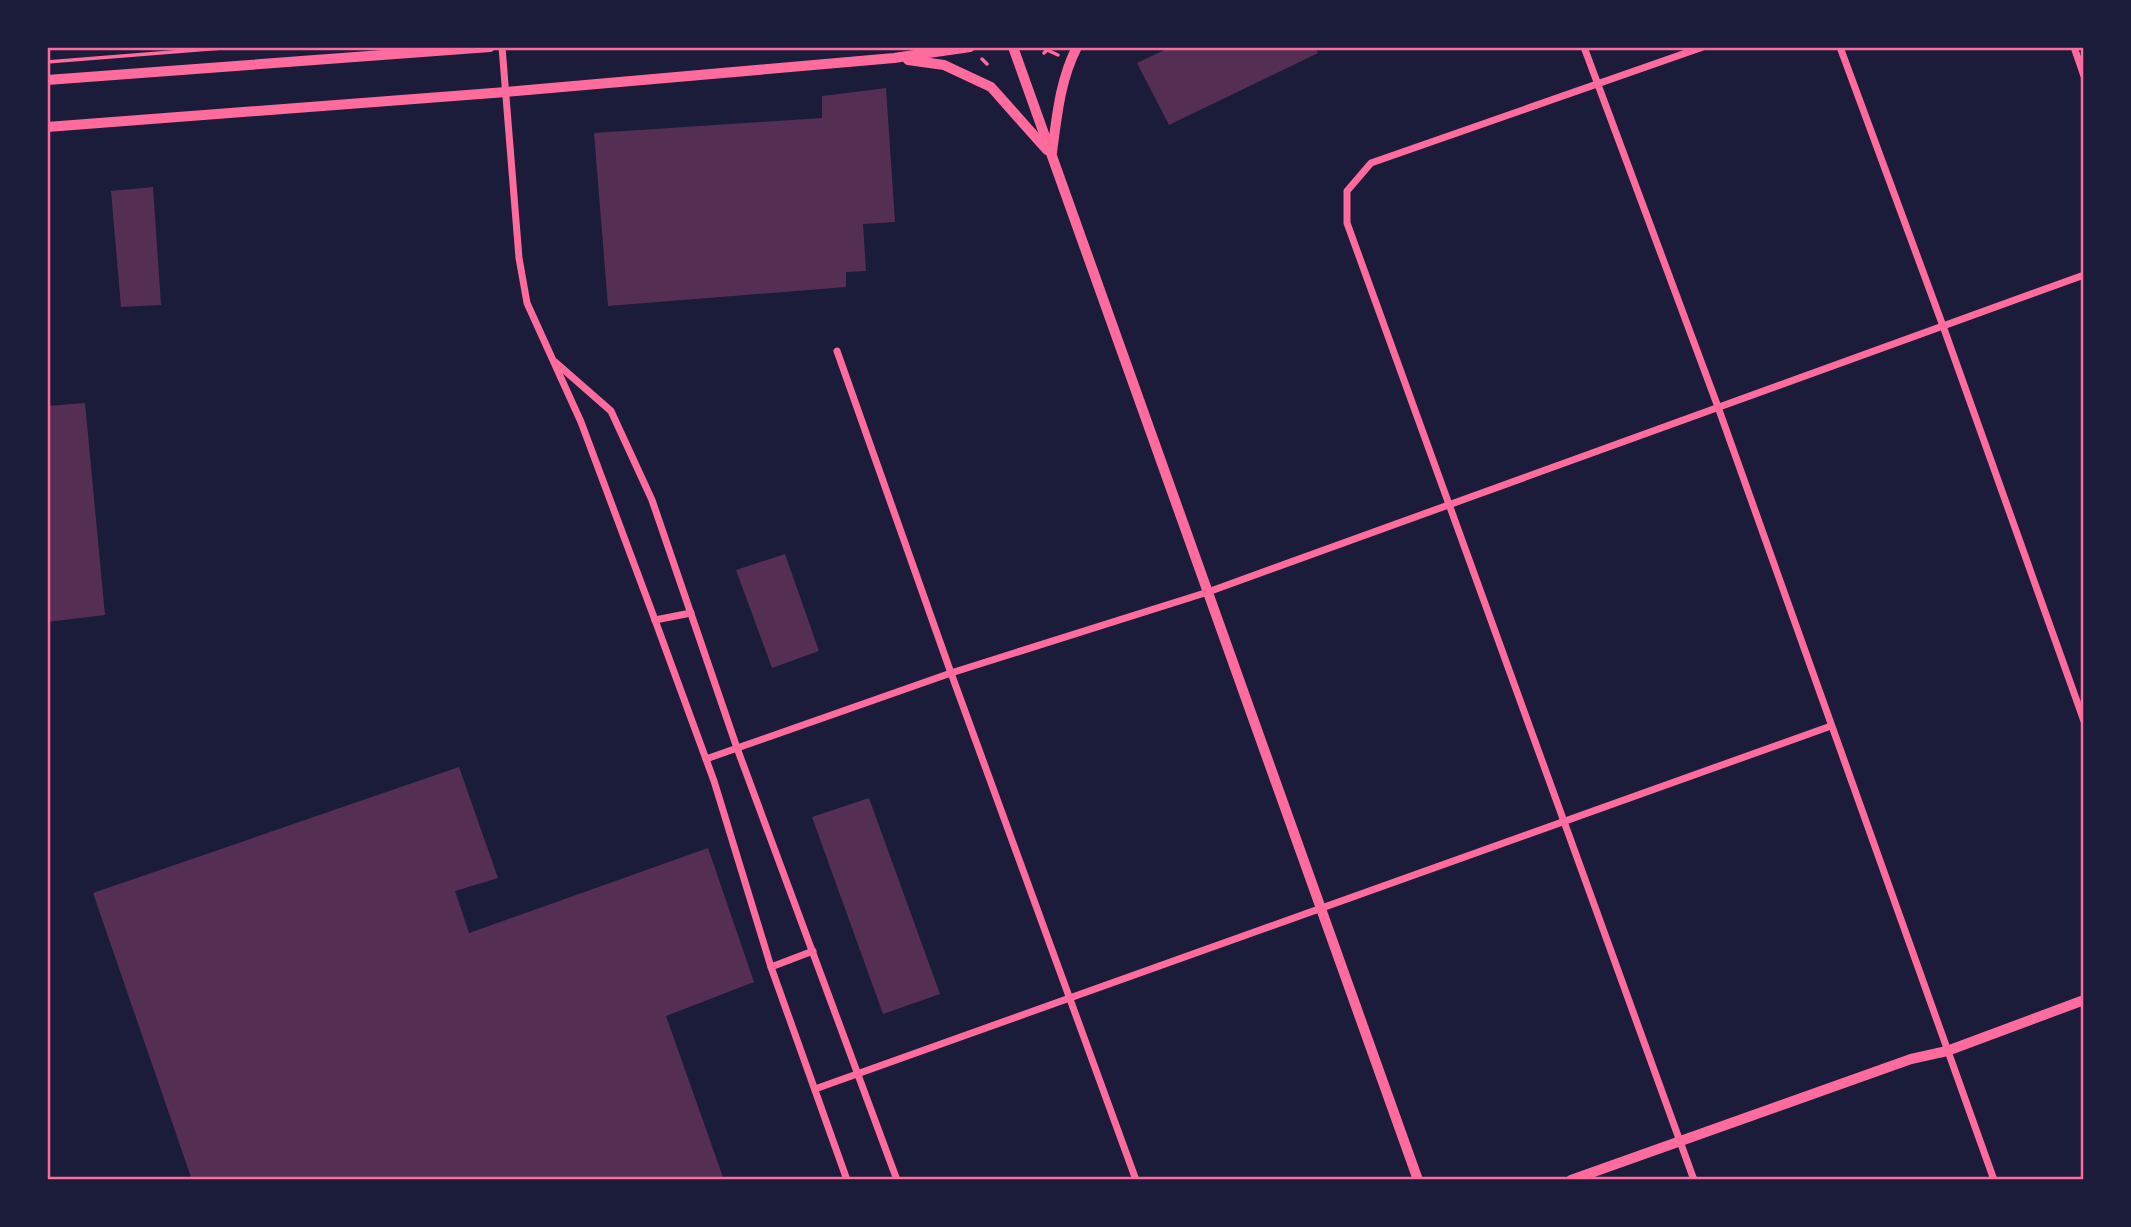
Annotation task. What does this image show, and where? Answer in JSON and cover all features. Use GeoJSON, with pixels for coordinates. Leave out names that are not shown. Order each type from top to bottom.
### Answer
{"type":"FeatureCollection","features":[{"type":"Feature","properties":{"kind":"main road"},"geometry":{"type":"LineString","coordinates":[[47,80],[490,47]]}},
{"type":"Feature","properties":{"kind":"main road"},"geometry":{"type":"LineString","coordinates":[[47,127],[506,93],[894,58],[970,47]]}},
{"type":"Feature","properties":{"kind":"main road"},"geometry":{"type":"LineString","coordinates":[[1013,47],[1418,1180]]}},
{"type":"Feature","properties":{"kind":"main road"},"geometry":{"type":"LineString","coordinates":[[1051,155],[1063,81],[1077,47]]}},
{"type":"Feature","properties":{"kind":"main road"},"geometry":{"type":"LineString","coordinates":[[894,58],[944,65],[991,87],[1051,155]]}},
{"type":"Feature","properties":{"kind":"street"},"geometry":{"type":"LineString","coordinates":[[502,47],[522,282],[527,303],[581,422],[706,759],[771,967],[847,1180]]}},
{"type":"Feature","properties":{"kind":"street"},"geometry":{"type":"LineString","coordinates":[[1584,47],[1718,407],[1994,1180]]}},
{"type":"Feature","properties":{"kind":"street"},"geometry":{"type":"LineString","coordinates":[[1694,1180],[1347,223],[1347,191],[1371,163],[1703,47]]}},
{"type":"Feature","properties":{"kind":"street"},"geometry":{"type":"LineString","coordinates":[[1840,47],[2084,721]]}},
{"type":"Feature","properties":{"kind":"street"},"geometry":{"type":"LineString","coordinates":[[2074,47],[2084,76]]}},
{"type":"Feature","properties":{"kind":"street"},"geometry":{"type":"LineString","coordinates":[[706,759],[951,673],[1208,592],[2084,275]]}},
{"type":"Feature","properties":{"kind":"street"},"geometry":{"type":"LineString","coordinates":[[837,351],[1136,1180]]}},
{"type":"Feature","properties":{"kind":"street"},"geometry":{"type":"LineString","coordinates":[[552,360],[611,411],[652,500],[737,748],[897,1180]]}},
{"type":"Feature","properties":{"kind":"street"},"geometry":{"type":"LineString","coordinates":[[655,620],[691,613]]}},
{"type":"Feature","properties":{"kind":"street"},"geometry":{"type":"LineString","coordinates":[[815,1089],[1831,726]]}},
{"type":"Feature","properties":{"kind":"street"},"geometry":{"type":"LineString","coordinates":[[771,967],[813,951]]}},
{"type":"Feature","properties":{"kind":"street"},"geometry":{"type":"LineString","coordinates":[[1571,1180],[1911,1059],[1947,1051],[2084,1000]]}},
{"type":"Feature","properties":{"kind":"path"},"geometry":{"type":"LineString","coordinates":[[47,62],[235,47]]}},
{"type":"Feature","properties":{"kind":"path"},"geometry":{"type":"LineString","coordinates":[[1046,50],[1060,55]]}},
{"type":"Feature","properties":{"kind":"path"},"geometry":{"type":"LineString","coordinates":[[982,59],[987,65]]}},
{"type":"Feature","properties":{"kind":"building"},"geometry":{"type":"Polygon","coordinates":[[[1171,47],[1315,47],[1318,53],[1169,125],[1137,63],[1171,47]]]}},
{"type":"Feature","properties":{"kind":"building"},"geometry":{"type":"Polygon","coordinates":[[[886,88],[895,222],[863,224],[866,271],[846,272],[846,287],[608,306],[594,133],[822,118],[822,96],[886,88]]]}},
{"type":"Feature","properties":{"kind":"building"},"geometry":{"type":"Polygon","coordinates":[[[153,187],[161,305],[121,307],[111,191],[153,187]]]}},
{"type":"Feature","properties":{"kind":"building"},"geometry":{"type":"Polygon","coordinates":[[[85,403],[105,615],[47,622],[47,406],[85,403]]]}},
{"type":"Feature","properties":{"kind":"building"},"geometry":{"type":"Polygon","coordinates":[[[785,554],[819,651],[772,668],[736,570],[785,554]]]}},
{"type":"Feature","properties":{"kind":"building"},"geometry":{"type":"Polygon","coordinates":[[[459,767],[498,878],[455,891],[469,933],[708,848],[754,982],[666,1016],[724,1180],[192,1180],[93,893],[459,767]]]}},
{"type":"Feature","properties":{"kind":"building"},"geometry":{"type":"Polygon","coordinates":[[[869,798],[940,994],[883,1014],[812,817],[869,798]]]}}]}
